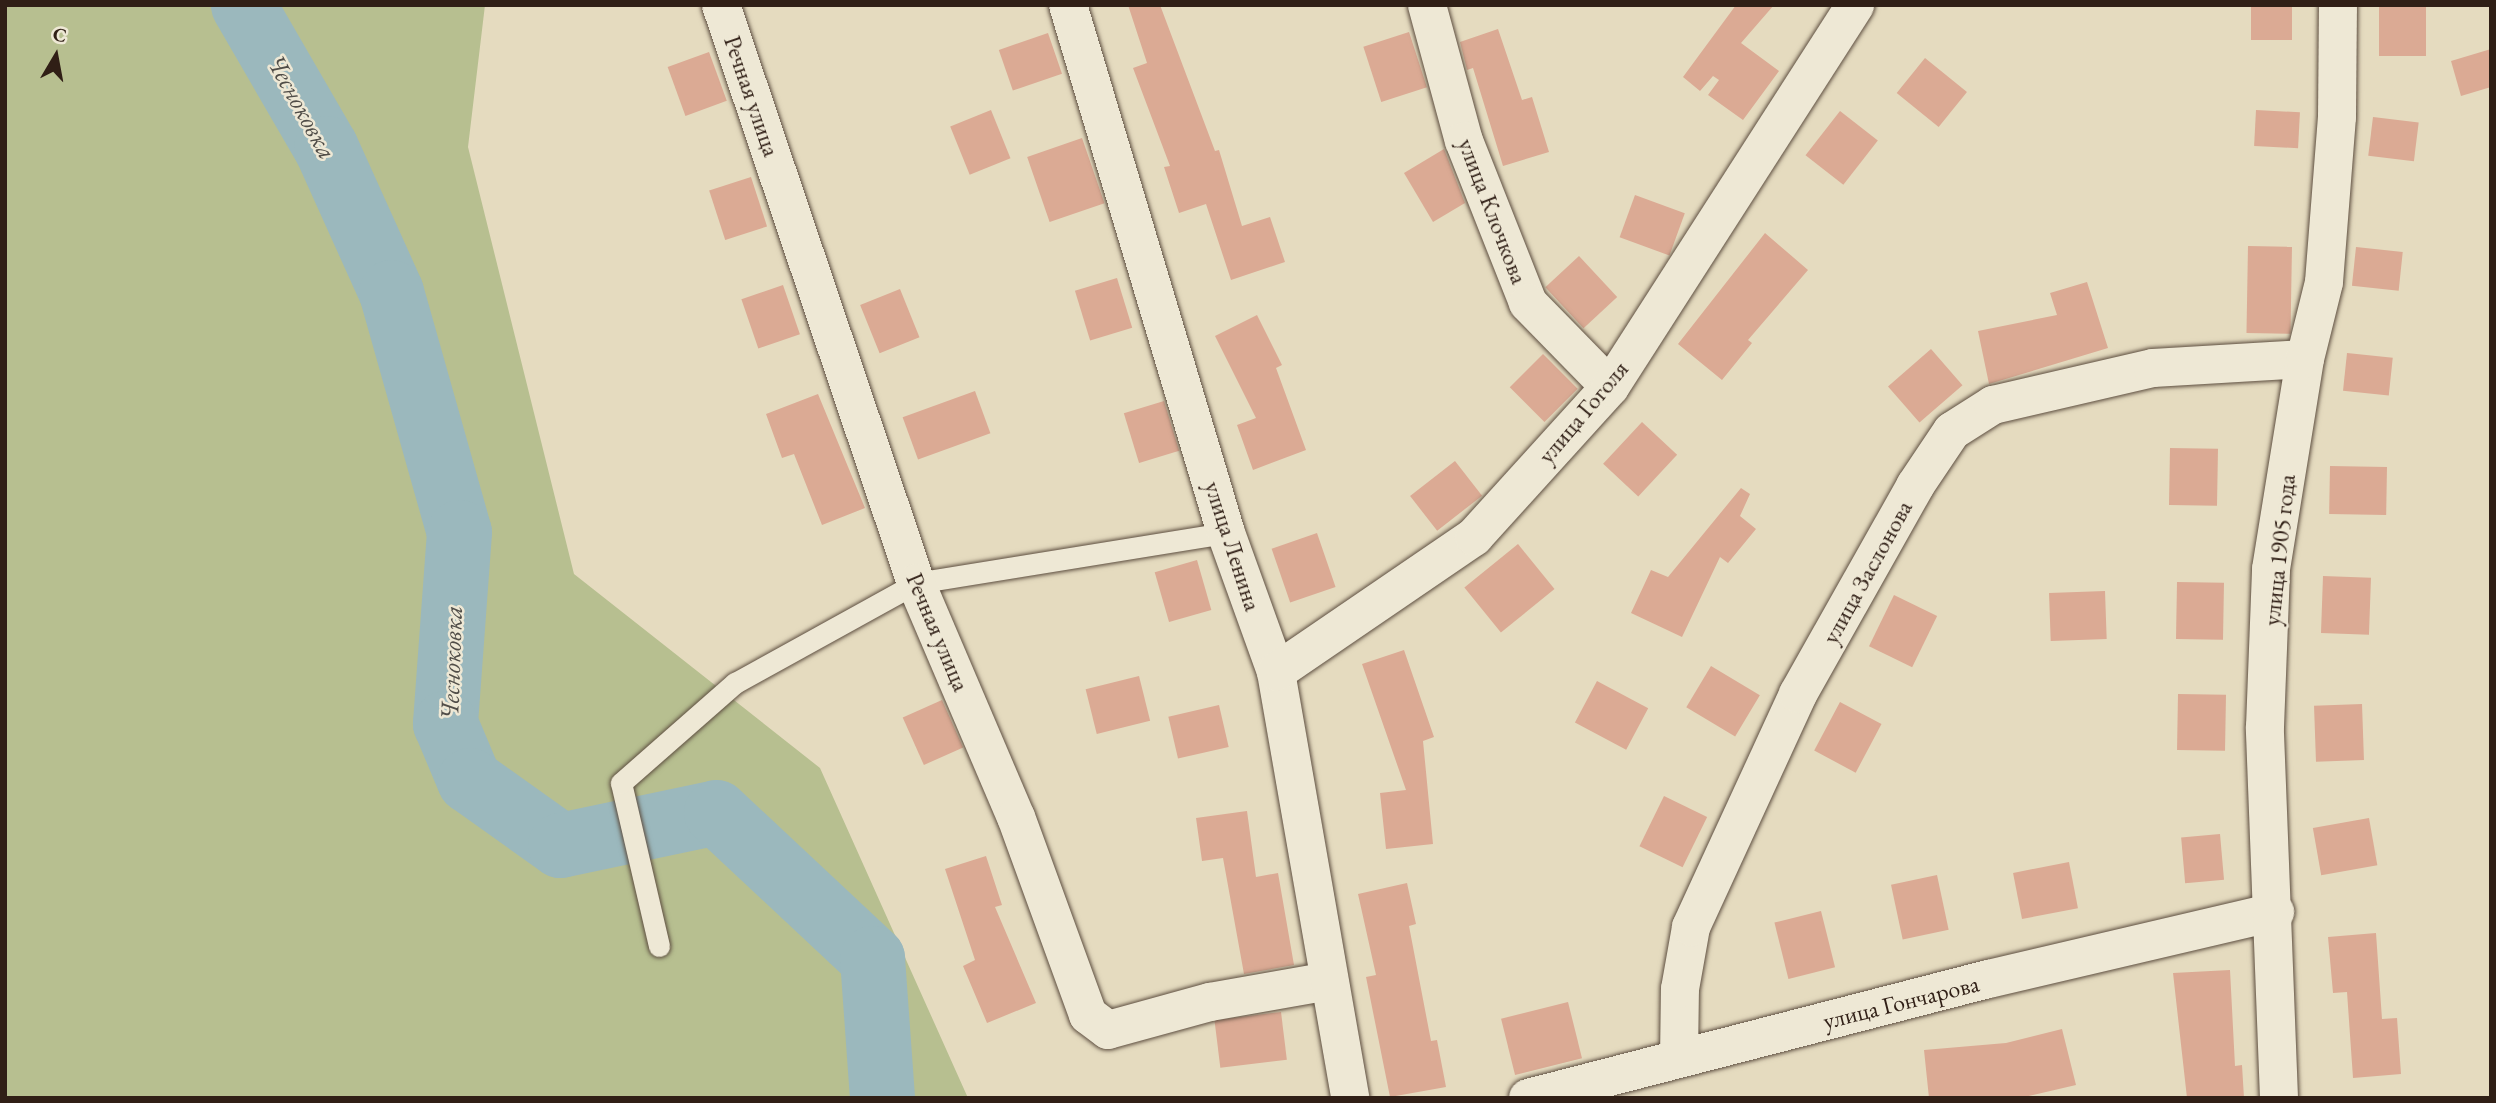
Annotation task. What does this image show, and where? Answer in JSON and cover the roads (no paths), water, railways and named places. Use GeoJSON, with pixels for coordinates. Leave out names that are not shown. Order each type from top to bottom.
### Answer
{"type":"FeatureCollection","features":[{"type":"Feature","properties":{"kind":"street","name":"Речная улица"},"geometry":{"type":"LineString","coordinates":[[721,5],[916,583],[1016,817],[1088,1015],[1108,1030],[1210,1002],[1329,981]]}},
{"type":"Feature","properties":{"kind":"street","name":"улица Ленина"},"geometry":{"type":"LineString","coordinates":[[1069,5],[1226,533],[1276,673],[1350,1098]]}},
{"type":"Feature","properties":{"kind":"street","name":"улица Клочкова"},"geometry":{"type":"LineString","coordinates":[[1427,5],[1464,141],[1528,303],[1610,387]]}},
{"type":"Feature","properties":{"kind":"street","name":"улица Гоголя"},"geometry":{"type":"LineString","coordinates":[[1276,673],[1474,537],[1610,387],[1855,5]]}},
{"type":"Feature","properties":{"kind":"street","name":"улица 1905 года"},"geometry":{"type":"LineString","coordinates":[[2279,1098],[2275,912],[2265,727],[2271,569],[2305,359],[2324,282],[2337,117],[2338,5]]}},
{"type":"Feature","properties":{"kind":"street","name":"улица Заслонова"},"geometry":{"type":"LineString","coordinates":[[1679,1058],[1680,989],[1691,927],[1798,694],[1915,485],[1952,431],[1993,405],[2153,368],[2305,359]]}},
{"type":"Feature","properties":{"kind":"street","name":"улица Гончарова"},"geometry":{"type":"LineString","coordinates":[[1528,1098],[1679,1058],[2275,912]]}},
{"type":"Feature","properties":{"kind":"lane"},"geometry":{"type":"LineString","coordinates":[[659,946],[621,783],[735,683],[916,583],[1226,533]]}},
{"type":"Feature","properties":{"kind":"waterway","name":"Чесноковка"},"geometry":{"type":"LineString","coordinates":[[243,5],[326,148],[391,292],[459,532],[445,723],[469,780],[560,845],[716,812],[872,958],[882,1098]]}}]}
